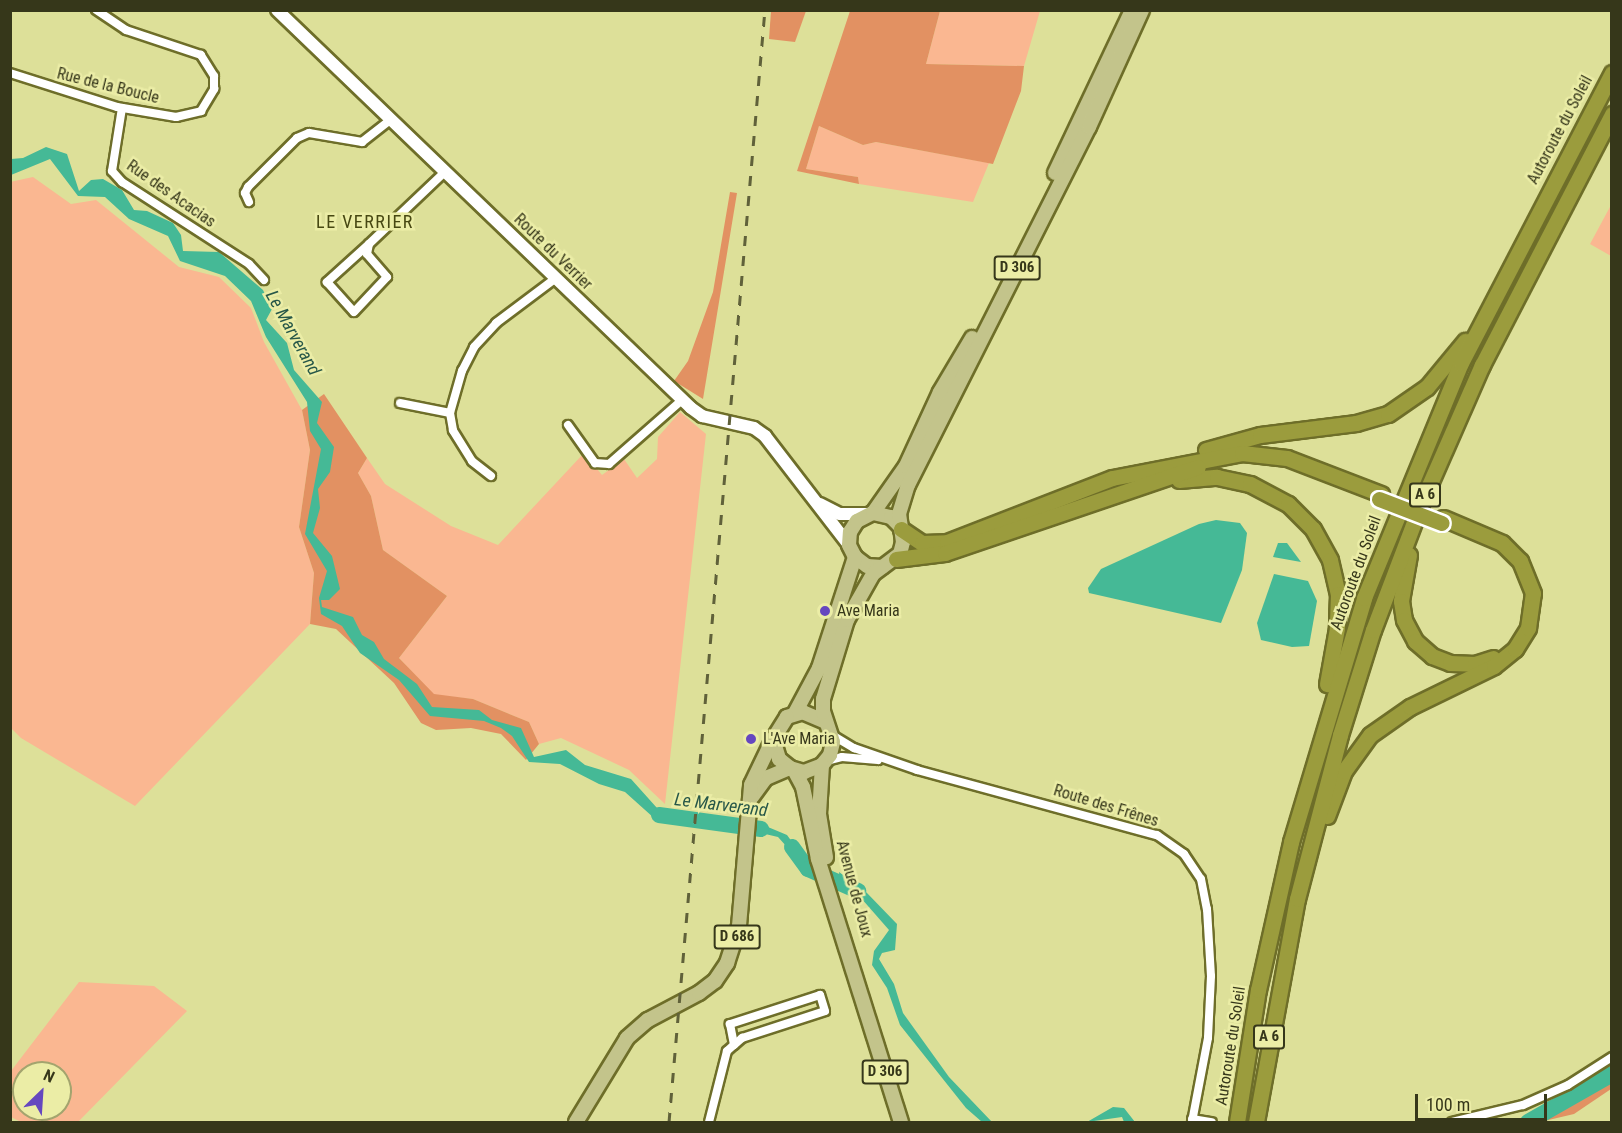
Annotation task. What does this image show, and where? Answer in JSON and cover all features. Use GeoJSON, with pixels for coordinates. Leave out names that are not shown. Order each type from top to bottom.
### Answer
{"type":"FeatureCollection","features":[{"type":"Feature","properties":{"kind":"highway","name":"Autoroute du Soleil"},"geometry":{"type":"LineString","coordinates":[[1237,1122],[1267,946],[1313,761],[1389,532],[1484,316],[1611,73]]}},
{"type":"Feature","properties":{"kind":"highway","name":"A 6"},"geometry":{"type":"LineString","coordinates":[[1256,1122],[1297,899],[1340,735],[1420,506],[1504,319],[1611,114]]}},
{"type":"Feature","properties":{"kind":"highway"},"geometry":{"type":"LineString","coordinates":[[900,528],[922,543],[946,542],[1063,495],[1173,464],[1260,435],[1356,423],[1388,414],[1427,387],[1484,316]]}},
{"type":"Feature","properties":{"kind":"highway"},"geometry":{"type":"LineString","coordinates":[[1173,464],[1231,453],[1263,453],[1302,463],[1442,521],[1502,543],[1520,561],[1533,593],[1528,628],[1515,649],[1501,661],[1400,713],[1361,745],[1337,786],[1297,899]]}},
{"type":"Feature","properties":{"kind":"highway"},"geometry":{"type":"LineString","coordinates":[[896,559],[945,553],[1150,486],[1190,469],[1231,459],[1254,458],[1289,465],[1380,496]]}},
{"type":"Feature","properties":{"kind":"highway"},"geometry":{"type":"LineString","coordinates":[[1150,486],[1209,477],[1250,484],[1297,511],[1325,548],[1337,582],[1338,617],[1313,761]]}},
{"type":"Feature","properties":{"kind":"highway"},"geometry":{"type":"LineString","coordinates":[[1420,506],[1402,593],[1406,628],[1420,647],[1443,661],[1466,665],[1484,662],[1498,655],[1516,638],[1526,617],[1526,587],[1516,566],[1501,550],[1442,521]]}},
{"type":"Feature","properties":{"kind":"main road","name":"Route du Verrier"},"geometry":{"type":"LineString","coordinates":[[277,10],[682,400],[702,416],[754,428],[852,551]]}},
{"type":"Feature","properties":{"kind":"main road","name":"D 306"},"geometry":{"type":"LineString","coordinates":[[871,514],[906,466],[1121,53],[1132,10]]}},
{"type":"Feature","properties":{"kind":"main road","name":"D 306"},"geometry":{"type":"LineString","coordinates":[[900,528],[901,501],[908,485],[1142,10]]}},
{"type":"Feature","properties":{"kind":"main road","name":"Route du Verrier"},"geometry":{"type":"LineString","coordinates":[[811,499],[840,514],[871,514]]}},
{"type":"Feature","properties":{"kind":"main road"},"geometry":{"type":"LineString","coordinates":[[748,809],[766,778],[792,769],[813,770],[824,763],[832,749],[832,735],[826,722],[823,699],[842,632],[858,598],[882,567],[896,559],[902,548],[900,528],[885,515],[871,514],[853,526],[852,551],[819,668],[795,713],[780,723],[773,739],[776,753],[792,769]]}},
{"type":"Feature","properties":{"kind":"main road"},"geometry":{"type":"LineString","coordinates":[[852,551],[867,566],[882,567]]}},
{"type":"Feature","properties":{"kind":"main road"},"geometry":{"type":"LineString","coordinates":[[795,713],[812,713],[826,722]]}},
{"type":"Feature","properties":{"kind":"main road","name":"D 686"},"geometry":{"type":"LineString","coordinates":[[576,1122],[627,1038],[648,1020],[707,987],[727,963],[739,926],[745,838],[753,776],[773,739]]}},
{"type":"Feature","properties":{"kind":"main road","name":"Avenue de Joux"},"geometry":{"type":"LineString","coordinates":[[823,863],[819,814],[824,763]]}},
{"type":"Feature","properties":{"kind":"main road","name":"Avenue de Joux"},"geometry":{"type":"LineString","coordinates":[[792,769],[803,787],[823,863],[858,967],[869,1021],[901,1122]]}},
{"type":"Feature","properties":{"kind":"street","name":"Rue de la Boucle"},"geometry":{"type":"LineString","coordinates":[[10,73],[122,108],[176,117],[201,111],[214,89],[214,76],[201,55],[126,30],[96,10]]}},
{"type":"Feature","properties":{"kind":"street","name":"Rue des Acacias"},"geometry":{"type":"LineString","coordinates":[[122,108],[112,171],[130,187],[249,264],[264,280]]}},
{"type":"Feature","properties":{"kind":"street"},"geometry":{"type":"LineString","coordinates":[[249,202],[245,193],[248,187],[297,138],[309,133],[362,142],[390,120]]}},
{"type":"Feature","properties":{"kind":"street"},"geometry":{"type":"LineString","coordinates":[[369,244],[367,254],[387,277],[354,312],[327,282],[445,172]]}},
{"type":"Feature","properties":{"kind":"street"},"geometry":{"type":"LineString","coordinates":[[491,476],[462,448],[450,413],[462,371],[474,347],[522,300],[556,278]]}},
{"type":"Feature","properties":{"kind":"street"},"geometry":{"type":"LineString","coordinates":[[568,425],[595,463],[609,464],[682,400]]}},
{"type":"Feature","properties":{"kind":"street"},"geometry":{"type":"LineString","coordinates":[[400,403],[450,413]]}},
{"type":"Feature","properties":{"kind":"street","name":"Route des Frênes"},"geometry":{"type":"LineString","coordinates":[[832,735],[888,761],[1157,836],[1184,855],[1201,879],[1207,909],[1211,976],[1208,1038],[1192,1121]]}},
{"type":"Feature","properties":{"kind":"street","name":"Route des Frênes"},"geometry":{"type":"LineString","coordinates":[[824,763],[842,757],[888,761]]}},
{"type":"Feature","properties":{"kind":"street"},"geometry":{"type":"LineString","coordinates":[[709,1122],[727,1051],[734,1045],[742,1038],[825,1011],[820,995],[730,1024],[734,1045]]}},
{"type":"Feature","properties":{"kind":"street"},"geometry":{"type":"LineString","coordinates":[[1452,1122],[1523,1105],[1568,1085],[1611,1057]]}},
{"type":"Feature","properties":{"kind":"street"},"geometry":{"type":"LineString","coordinates":[[1192,1121],[1212,1122]]}},
{"type":"Feature","properties":{"kind":"shaded area"},"geometry":{"type":"Polygon","coordinates":[[[771,11],[806,11],[795,42],[769,39],[771,11]]]}},
{"type":"Feature","properties":{"kind":"shaded area"},"geometry":{"type":"Polygon","coordinates":[[[850,11],[940,11],[926,64],[1024,66],[1021,91],[993,164],[876,142],[863,145],[819,126],[806,169],[858,177],[859,184],[797,171],[850,11]]]}},
{"type":"Feature","properties":{"kind":"shaded area"},"geometry":{"type":"Polygon","coordinates":[[[940,11],[1040,11],[1024,66],[926,64],[940,11]]]}},
{"type":"Feature","properties":{"kind":"shaded area"},"geometry":{"type":"Polygon","coordinates":[[[819,126],[863,145],[876,142],[989,163],[973,202],[859,184],[858,177],[806,169],[819,126]]]}},
{"type":"Feature","properties":{"kind":"shaded area"},"geometry":{"type":"Polygon","coordinates":[[[46,147],[67,154],[79,191],[91,180],[103,179],[122,190],[134,210],[147,211],[173,223],[181,235],[183,251],[219,252],[263,290],[272,309],[266,320],[287,343],[294,370],[322,402],[317,423],[334,447],[330,472],[318,489],[320,508],[313,533],[332,556],[340,589],[329,600],[321,600],[322,607],[353,617],[362,635],[374,642],[384,659],[417,684],[432,707],[479,710],[492,720],[521,728],[534,757],[566,750],[585,765],[631,779],[657,808],[679,815],[678,825],[654,818],[625,792],[599,784],[560,764],[529,762],[512,736],[501,728],[484,721],[430,716],[399,680],[360,653],[342,626],[321,614],[319,598],[327,571],[305,534],[321,449],[310,431],[307,402],[266,337],[251,301],[225,276],[180,261],[168,236],[129,219],[105,197],[78,196],[50,159],[11,175],[11,159],[23,158],[46,147]]]}},
{"type":"Feature","properties":{"kind":"shaded area"},"geometry":{"type":"Polygon","coordinates":[[[33,177],[71,204],[96,200],[179,267],[219,277],[251,308],[264,342],[302,410],[310,450],[299,527],[314,573],[310,624],[135,806],[21,738],[11,728],[10,182],[33,177]]]}},
{"type":"Feature","properties":{"kind":"shaded area"},"geometry":{"type":"Polygon","coordinates":[[[730,192],[737,193],[703,399],[674,381],[688,361],[713,292],[730,192]]]}},
{"type":"Feature","properties":{"kind":"shaded area"},"geometry":{"type":"Polygon","coordinates":[[[1611,205],[1611,256],[1590,244],[1611,205]]]}},
{"type":"Feature","properties":{"kind":"shaded area"},"geometry":{"type":"Polygon","coordinates":[[[324,394],[367,458],[358,473],[371,496],[383,550],[447,596],[399,658],[434,694],[473,699],[529,722],[539,744],[526,760],[501,734],[471,728],[436,730],[421,723],[394,683],[336,629],[310,624],[314,573],[299,527],[310,450],[302,410],[324,394]]]}},
{"type":"Feature","properties":{"kind":"shaded area"},"geometry":{"type":"Polygon","coordinates":[[[680,412],[706,434],[665,804],[629,770],[561,738],[539,744],[529,722],[473,699],[434,695],[399,658],[447,596],[383,550],[371,496],[358,473],[367,458],[385,484],[451,526],[498,545],[584,453],[602,475],[624,459],[637,478],[657,459],[658,437],[680,412]]]}},
{"type":"Feature","properties":{"kind":"shaded area"},"geometry":{"type":"Polygon","coordinates":[[[1216,520],[1240,523],[1247,533],[1242,570],[1221,623],[1089,593],[1088,588],[1101,569],[1199,524],[1216,520]]]}},
{"type":"Feature","properties":{"kind":"shaded area"},"geometry":{"type":"Polygon","coordinates":[[[1278,543],[1287,543],[1301,562],[1273,557],[1278,543]]]}},
{"type":"Feature","properties":{"kind":"shaded area"},"geometry":{"type":"Polygon","coordinates":[[[1274,574],[1308,581],[1317,601],[1309,646],[1292,647],[1261,640],[1257,623],[1274,574]]]}},
{"type":"Feature","properties":{"kind":"shaded area"},"geometry":{"type":"Polygon","coordinates":[[[709,817],[737,819],[736,828],[708,826],[709,817]]]}},
{"type":"Feature","properties":{"kind":"shaded area"},"geometry":{"type":"Polygon","coordinates":[[[754,821],[787,835],[806,861],[805,867],[778,837],[752,831],[754,821]]]}},
{"type":"Feature","properties":{"kind":"shaded area"},"geometry":{"type":"Polygon","coordinates":[[[839,872],[866,892],[897,924],[895,950],[882,953],[879,959],[894,984],[903,1013],[949,1077],[992,1122],[982,1122],[966,1108],[900,1025],[887,988],[872,965],[874,951],[889,930],[854,890],[841,889],[839,872]]]}},
{"type":"Feature","properties":{"kind":"shaded area"},"geometry":{"type":"Polygon","coordinates":[[[79,982],[154,986],[187,1011],[78,1122],[19,1121],[72,1121],[72,1061],[19,1061],[79,982]]]}},
{"type":"Feature","properties":{"kind":"shaded area"},"geometry":{"type":"Polygon","coordinates":[[[1611,1061],[1611,1089],[1574,1114],[1540,1122],[1561,1094],[1611,1061]]]}},
{"type":"Feature","properties":{"kind":"shaded area"},"geometry":{"type":"Polygon","coordinates":[[[12,1070],[12,1118],[11,1071],[12,1070]]]}},
{"type":"Feature","properties":{"kind":"shaded area"},"geometry":{"type":"Polygon","coordinates":[[[1113,1107],[1124,1108],[1135,1122],[1124,1122],[1122,1117],[1087,1122],[1113,1107]]]}},
{"type":"Feature","properties":{"kind":"waterway","name":"Le Marverand"},"geometry":{"type":"LineString","coordinates":[[659,815],[761,829]]}},
{"type":"Feature","properties":{"kind":"waterway","name":"Le Marverand"},"geometry":{"type":"LineString","coordinates":[[792,847],[808,869],[858,891]]}},
{"type":"Feature","properties":{"kind":"waterway","name":"Le Marverand"},"geometry":{"type":"LineString","coordinates":[[1528,1122],[1612,1074]]}},
{"type":"Feature","properties":{"kind":"railway"},"geometry":{"type":"LineString","coordinates":[[669,1122],[765,10]]}},
{"type":"Feature","properties":{"kind":"place","name":"Ave Maria"},"geometry":{"type":"Point","coordinates":[825,611]}},
{"type":"Feature","properties":{"kind":"place","name":"L'Ave Maria"},"geometry":{"type":"Point","coordinates":[751,739]}},
{"type":"Feature","properties":{"kind":"district","name":"LE VERRIER"},"geometry":{"type":"Point","coordinates":[365,222]}}]}
